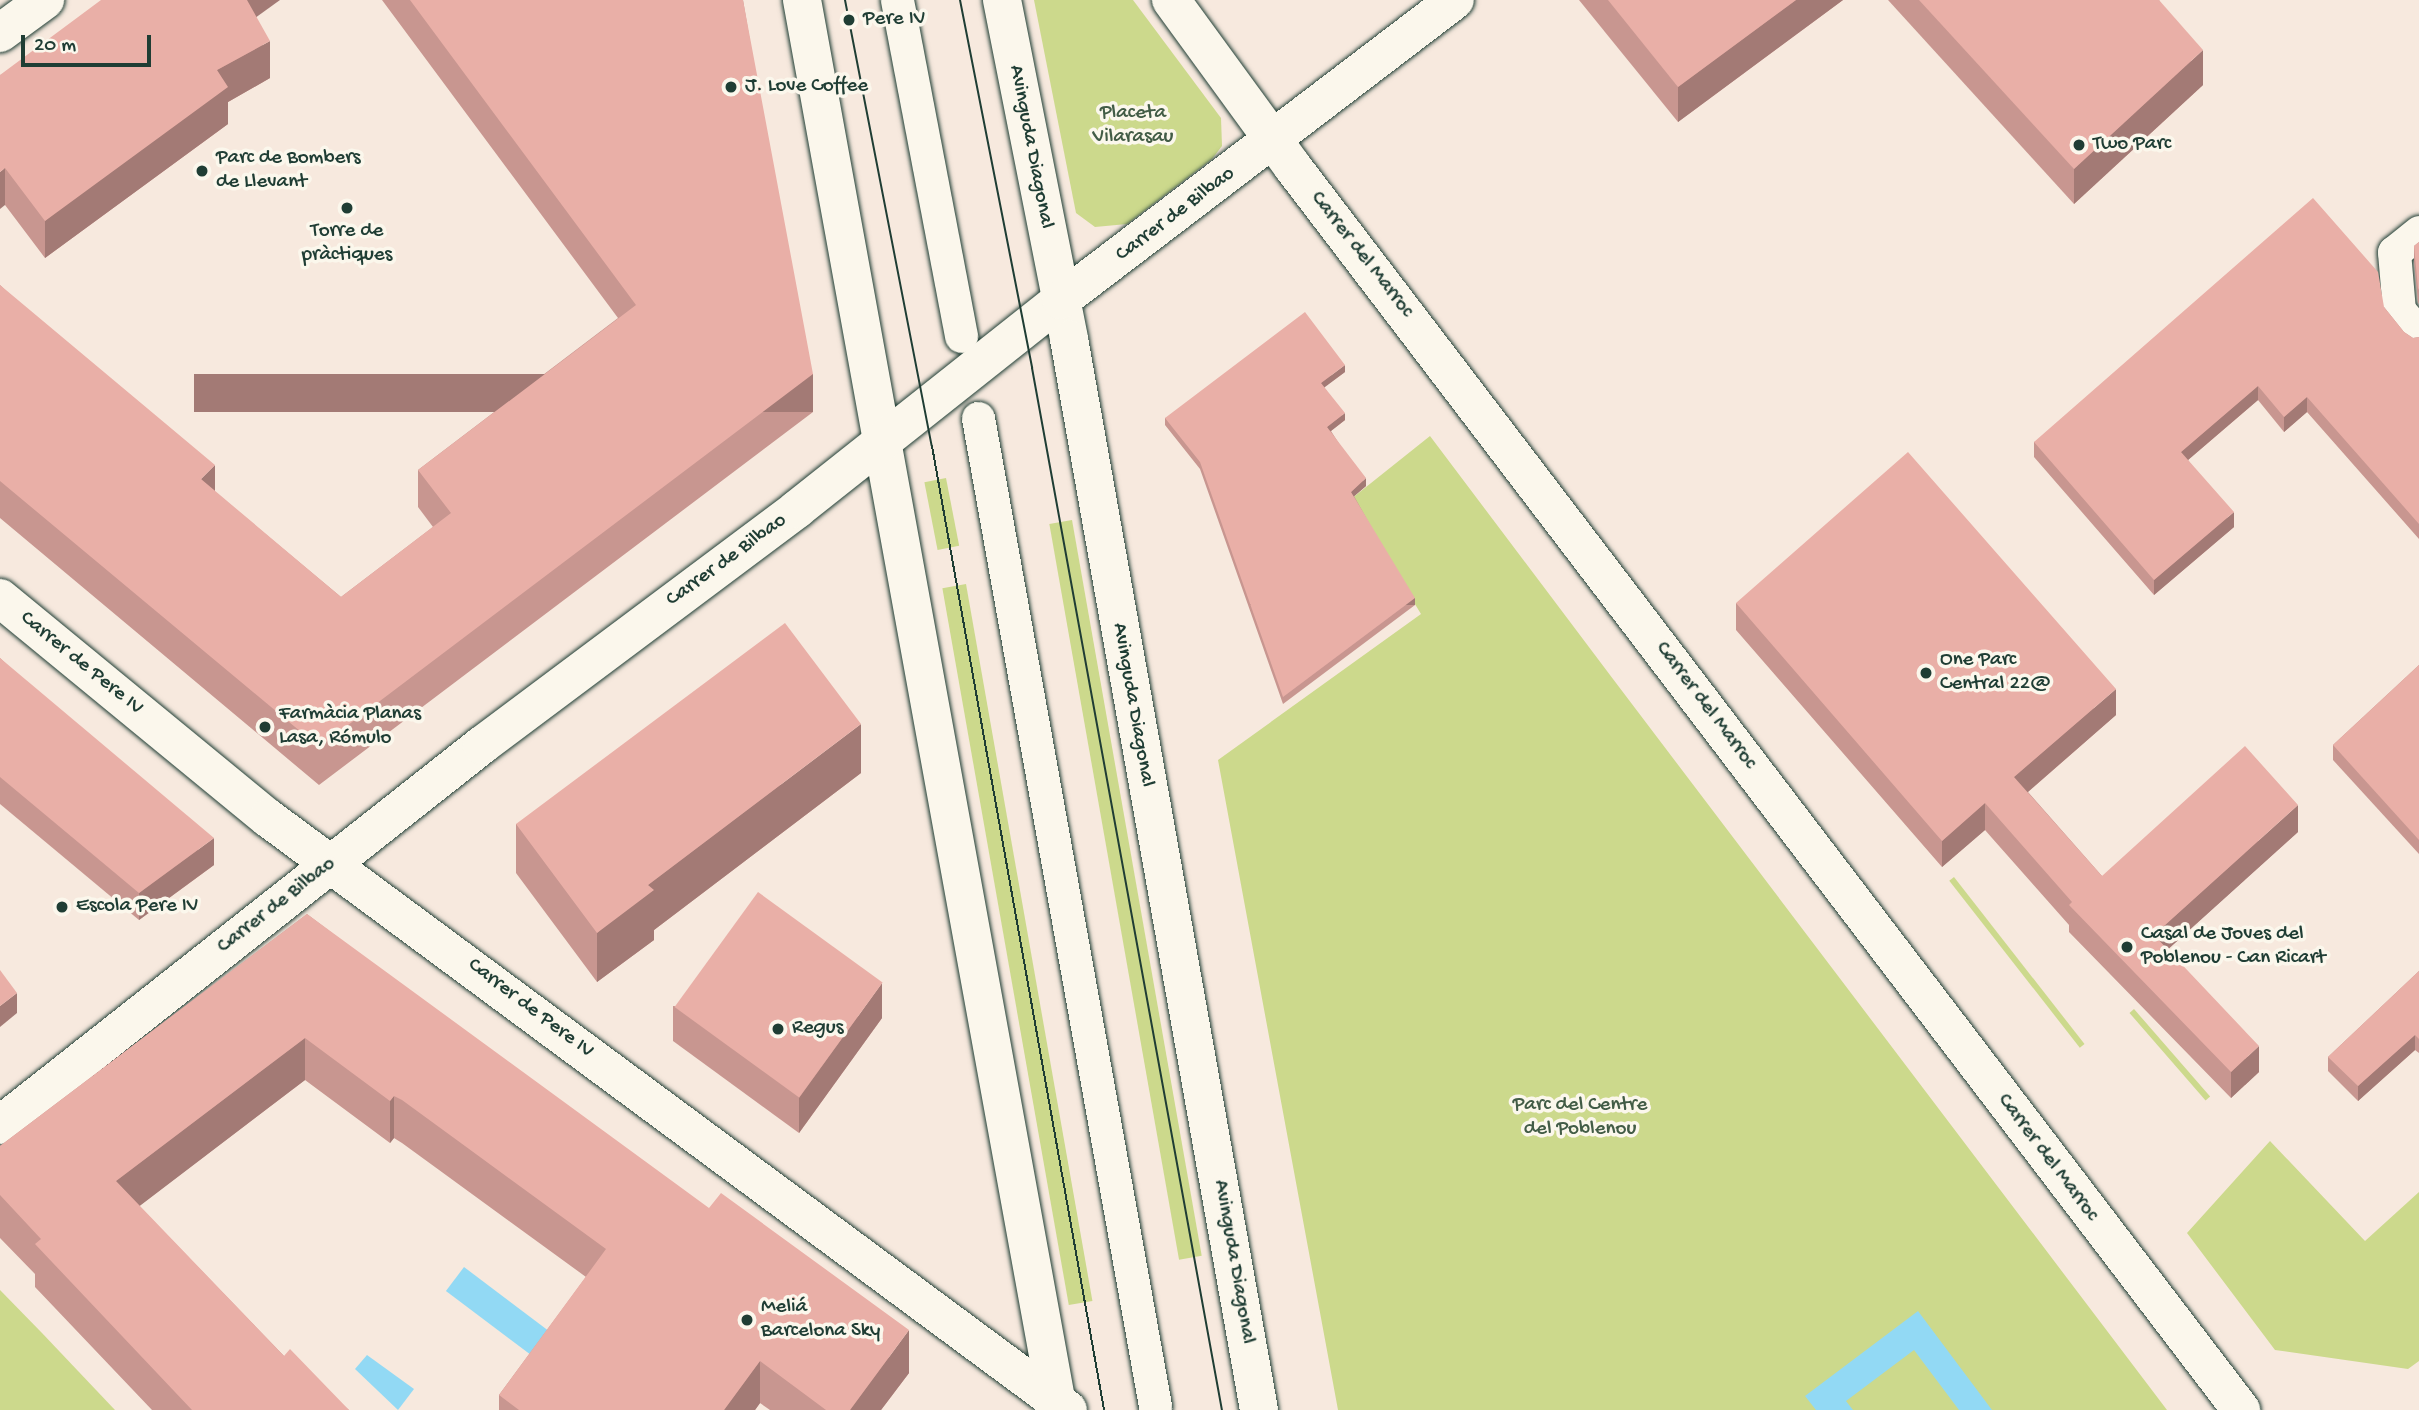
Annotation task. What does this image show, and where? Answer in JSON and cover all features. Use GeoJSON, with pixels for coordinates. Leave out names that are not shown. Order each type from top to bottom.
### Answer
{"type":"FeatureCollection","features":[{"type":"Feature","properties":{"kind":"street"},"geometry":{"type":"LineString","coordinates":[[0,33],[45,0]]}},
{"type":"Feature","properties":{"kind":"street"},"geometry":{"type":"LineString","coordinates":[[802,0],[885,441],[1057,1408]]}},
{"type":"Feature","properties":{"kind":"street"},"geometry":{"type":"LineString","coordinates":[[897,0],[961,337]]}},
{"type":"Feature","properties":{"kind":"street","name":"Avinguda Diagonal"},"geometry":{"type":"LineString","coordinates":[[1002,0],[1061,300],[1259,1410]]}},
{"type":"Feature","properties":{"kind":"street","name":"Carrer del Marroc"},"geometry":{"type":"LineString","coordinates":[[1171,0],[1275,142],[2241,1410]]}},
{"type":"Feature","properties":{"kind":"street","name":"Carrer de Bilbao"},"geometry":{"type":"LineString","coordinates":[[0,1125],[330,864],[885,441],[1061,300],[1275,142],[1455,0]]}},
{"type":"Feature","properties":{"kind":"street"},"geometry":{"type":"LineString","coordinates":[[2419,232],[2394,252],[2399,310],[2419,334]]}},
{"type":"Feature","properties":{"kind":"street"},"geometry":{"type":"LineString","coordinates":[[978,418],[1155,1406]]}},
{"type":"Feature","properties":{"kind":"street","name":"Carrer de Pere IV"},"geometry":{"type":"LineString","coordinates":[[0,598],[330,864],[1057,1408]]}},
{"type":"Feature","properties":{"kind":"green space","name":"Placeta Vilarasau"},"geometry":{"type":"Polygon","coordinates":[[[1034,0],[1133,0],[1221,118],[1222,146],[1212,159],[1127,224],[1095,227],[1076,213],[1034,0]]]}},
{"type":"Feature","properties":{"kind":"green space","name":"Parc del Centre del Poblenou"},"geometry":{"type":"Polygon","coordinates":[[[1430,436],[2167,1410],[1338,1410],[1218,760],[1421,614],[1351,499],[1430,436]]]}},
{"type":"Feature","properties":{"kind":"green space"},"geometry":{"type":"Polygon","coordinates":[[[946,478],[959,546],[938,550],[924,482],[946,478]]]}},
{"type":"Feature","properties":{"kind":"green space"},"geometry":{"type":"Polygon","coordinates":[[[1072,520],[1202,1256],[1179,1260],[1049,524],[1072,520]]]}},
{"type":"Feature","properties":{"kind":"green space"},"geometry":{"type":"Polygon","coordinates":[[[966,584],[1092,1301],[1069,1305],[942,588],[966,584]]]}},
{"type":"Feature","properties":{"kind":"green space"},"geometry":{"type":"Polygon","coordinates":[[[1954,877],[2085,1044],[2080,1048],[1949,881],[1954,877]]]}},
{"type":"Feature","properties":{"kind":"green space"},"geometry":{"type":"Polygon","coordinates":[[[2134,1009],[2210,1097],[2206,1100],[2129,1013],[2134,1009]]]}},
{"type":"Feature","properties":{"kind":"green space"},"geometry":{"type":"Polygon","coordinates":[[[2270,1141],[2365,1241],[2419,1192],[2419,1361],[2408,1369],[2275,1350],[2187,1233],[2270,1141]]]}},
{"type":"Feature","properties":{"kind":"green space"},"geometry":{"type":"Polygon","coordinates":[[[0,1290],[42,1333],[115,1410],[0,1410],[0,1290]]]}},
{"type":"Feature","properties":{"kind":"water"},"geometry":{"type":"Polygon","coordinates":[[[464,1267],[557,1337],[539,1361],[446,1291],[464,1267]]]}},
{"type":"Feature","properties":{"kind":"water"},"geometry":{"type":"Polygon","coordinates":[[[1918,1311],[1992,1410],[1959,1410],[1914,1350],[1846,1401],[1853,1410],[1816,1410],[1805,1396],[1918,1311]]]}},
{"type":"Feature","properties":{"kind":"water"},"geometry":{"type":"Polygon","coordinates":[[[367,1355],[414,1389],[398,1410],[355,1369],[367,1355]]]}},
{"type":"Feature","properties":{"kind":"building"},"geometry":{"type":"Polygon","coordinates":[[[101,0],[247,0],[270,41],[217,70],[228,87],[45,221],[5,168],[0,172],[0,75],[101,0]]]}},
{"type":"Feature","properties":{"kind":"building"},"geometry":{"type":"Polygon","coordinates":[[[410,0],[743,0],[813,374],[319,747],[0,481],[0,285],[215,465],[201,479],[341,597],[451,513],[418,470],[636,305],[410,0]]]}},
{"type":"Feature","properties":{"kind":"building"},"geometry":{"type":"Polygon","coordinates":[[[1608,0],[1796,0],[1678,87],[1608,0]]]}},
{"type":"Feature","properties":{"kind":"building","name":"Two Parc"},"geometry":{"type":"Polygon","coordinates":[[[1919,0],[2159,0],[2203,50],[2074,169],[1919,0]]]}},
{"type":"Feature","properties":{"kind":"building"},"geometry":{"type":"Polygon","coordinates":[[[2313,198],[2378,272],[2384,307],[2404,332],[2413,338],[2419,337],[2419,524],[2307,397],[2284,417],[2258,386],[2181,452],[2234,512],[2154,580],[2034,442],[2313,198]]]}},
{"type":"Feature","properties":{"kind":"building"},"geometry":{"type":"Polygon","coordinates":[[[2419,242],[2419,290],[2414,246],[2419,242]]]}},
{"type":"Feature","properties":{"kind":"building"},"geometry":{"type":"Polygon","coordinates":[[[1305,312],[1345,365],[1321,383],[1345,413],[1327,427],[1366,478],[1351,492],[1415,598],[1283,697],[1200,462],[1165,418],[1305,312]]]}},
{"type":"Feature","properties":{"kind":"building","name":"One Parc Central 22@"},"geometry":{"type":"Polygon","coordinates":[[[1908,452],[2116,689],[2014,777],[2102,876],[2245,746],[2298,805],[2154,935],[2259,1046],[2231,1072],[2069,905],[2072,902],[1985,803],[1942,841],[1736,603],[1908,452]]]}},
{"type":"Feature","properties":{"kind":"building"},"geometry":{"type":"Polygon","coordinates":[[[785,623],[861,724],[648,885],[654,890],[597,933],[516,824],[785,623]]]}},
{"type":"Feature","properties":{"kind":"building"},"geometry":{"type":"Polygon","coordinates":[[[0,658],[214,838],[139,893],[0,777],[0,658]]]}},
{"type":"Feature","properties":{"kind":"building"},"geometry":{"type":"Polygon","coordinates":[[[2419,665],[2419,840],[2333,745],[2419,665]]]}},
{"type":"Feature","properties":{"kind":"building","name":"Regus"},"geometry":{"type":"Polygon","coordinates":[[[758,892],[883,983],[799,1097],[675,1007],[758,892]]]}},
{"type":"Feature","properties":{"kind":"building"},"geometry":{"type":"Polygon","coordinates":[[[307,914],[709,1208],[721,1193],[909,1330],[850,1410],[826,1410],[760,1361],[724,1410],[519,1410],[499,1395],[606,1249],[402,1100],[394,1096],[390,1101],[305,1038],[116,1181],[284,1356],[290,1349],[349,1410],[192,1410],[35,1244],[41,1239],[0,1195],[0,1146],[307,914]]]}},
{"type":"Feature","properties":{"kind":"building"},"geometry":{"type":"Polygon","coordinates":[[[0,970],[17,993],[0,1006],[0,970]]]}},
{"type":"Feature","properties":{"kind":"building"},"geometry":{"type":"Polygon","coordinates":[[[2419,971],[2419,1039],[2415,1035],[2358,1086],[2328,1057],[2419,971]]]}},
{"type":"Feature","properties":{"kind":"tram line"},"geometry":{"type":"LineString","coordinates":[[845,0],[932,446],[1104,1410]]}},
{"type":"Feature","properties":{"kind":"tram line"},"geometry":{"type":"LineString","coordinates":[[960,0],[1032,368],[1222,1410]]}},
{"type":"Feature","properties":{"kind":"place","name":"Pere IV"},"geometry":{"type":"Point","coordinates":[849,20]}},
{"type":"Feature","properties":{"kind":"place","name":"J. Love Coffee"},"geometry":{"type":"Point","coordinates":[731,87]}},
{"type":"Feature","properties":{"kind":"place","name":"Two Parc"},"geometry":{"type":"Point","coordinates":[2079,145]}},
{"type":"Feature","properties":{"kind":"place","name":"Parc de Bombers de Llevant"},"geometry":{"type":"Point","coordinates":[202,171]}},
{"type":"Feature","properties":{"kind":"place","name":"Torre de pràctiques"},"geometry":{"type":"Point","coordinates":[347,208]}},
{"type":"Feature","properties":{"kind":"place","name":"One Parc Central 22@"},"geometry":{"type":"Point","coordinates":[1926,673]}},
{"type":"Feature","properties":{"kind":"place","name":"Farmàcia Planas Lasa, Rómulo"},"geometry":{"type":"Point","coordinates":[265,727]}},
{"type":"Feature","properties":{"kind":"place","name":"Escola Pere IV"},"geometry":{"type":"Point","coordinates":[62,907]}},
{"type":"Feature","properties":{"kind":"place","name":"Casal de Joves del Poblenou - Can Ricart"},"geometry":{"type":"Point","coordinates":[2127,947]}},
{"type":"Feature","properties":{"kind":"place","name":"Regus"},"geometry":{"type":"Point","coordinates":[778,1029]}},
{"type":"Feature","properties":{"kind":"place","name":"Meliá Barcelona Sky"},"geometry":{"type":"Point","coordinates":[747,1320]}}]}
